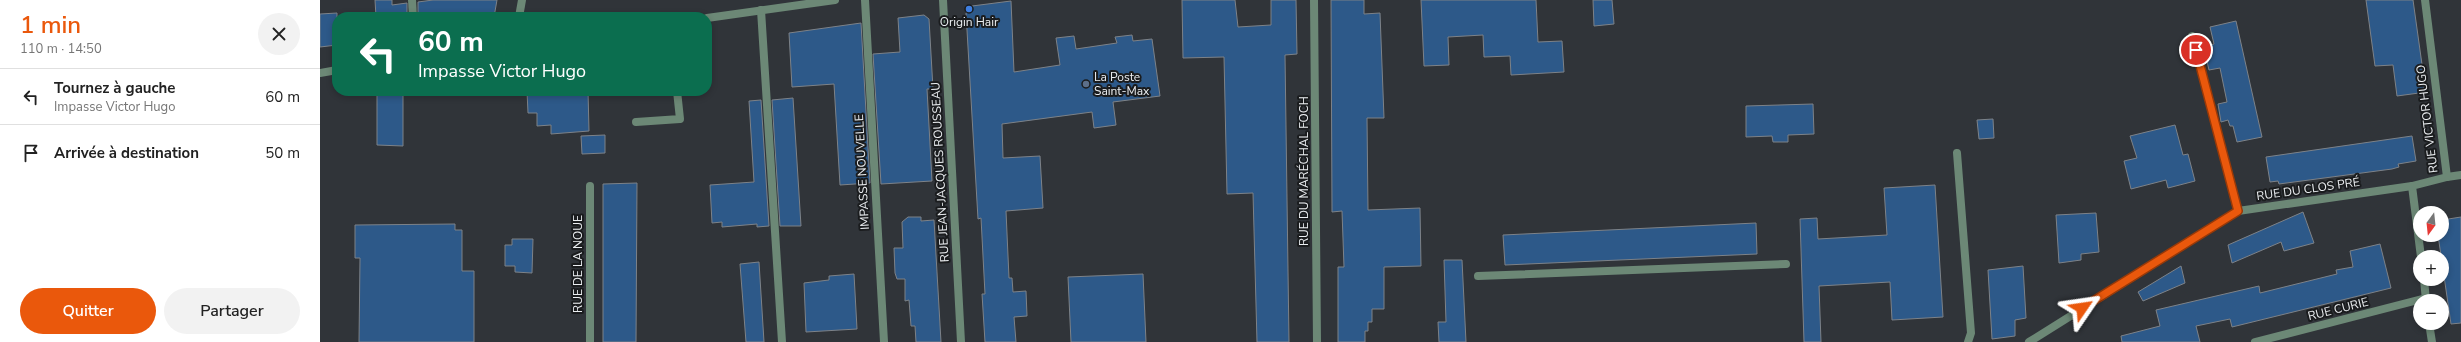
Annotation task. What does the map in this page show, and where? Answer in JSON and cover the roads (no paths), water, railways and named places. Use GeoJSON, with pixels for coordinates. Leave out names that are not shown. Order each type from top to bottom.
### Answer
{"type":"FeatureCollection","features":[{"type":"Feature","properties":{"kind":"street"},"geometry":{"type":"LineString","coordinates":[[412,0],[412,12]]}},
{"type":"Feature","properties":{"kind":"street"},"geometry":{"type":"LineString","coordinates":[[520,12],[522,0]]}},
{"type":"Feature","properties":{"kind":"street"},"geometry":{"type":"LineString","coordinates":[[712,17],[835,0]]}},
{"type":"Feature","properties":{"kind":"street","name":"IMPASSE NOUVELLE"},"geometry":{"type":"LineString","coordinates":[[865,0],[884,342]]}},
{"type":"Feature","properties":{"kind":"street","name":"RUE JEAN-JACQUES ROUSSEAU"},"geometry":{"type":"LineString","coordinates":[[943,0],[962,342]]}},
{"type":"Feature","properties":{"kind":"street","name":"RUE DU MARÉCHAL FOCH"},"geometry":{"type":"LineString","coordinates":[[1314,0],[1317,342]]}},
{"type":"Feature","properties":{"kind":"street","name":"RUE VICTOR HUGO"},"geometry":{"type":"LineString","coordinates":[[2412,186],[2447,177],[2425,0]]}},
{"type":"Feature","properties":{"kind":"street"},"geometry":{"type":"LineString","coordinates":[[761,10],[782,342]]}},
{"type":"Feature","properties":{"kind":"street"},"geometry":{"type":"LineString","coordinates":[[2192,36],[2238,211]]}},
{"type":"Feature","properties":{"kind":"street"},"geometry":{"type":"LineString","coordinates":[[320,73],[332,71]]}},
{"type":"Feature","properties":{"kind":"street"},"geometry":{"type":"LineString","coordinates":[[636,122],[680,119],[678,96]]}},
{"type":"Feature","properties":{"kind":"street"},"geometry":{"type":"LineString","coordinates":[[1957,153],[1971,333],[1968,342]]}},
{"type":"Feature","properties":{"kind":"street"},"geometry":{"type":"LineString","coordinates":[[2447,177],[2461,175]]}},
{"type":"Feature","properties":{"kind":"street","name":"RUE DE LA NOUE"},"geometry":{"type":"LineString","coordinates":[[590,186],[590,342]]}},
{"type":"Feature","properties":{"kind":"street"},"geometry":{"type":"LineString","coordinates":[[2412,186],[2420,250]]}},
{"type":"Feature","properties":{"kind":"street","name":"RUE DU CLOS PRÉ"},"geometry":{"type":"LineString","coordinates":[[2029,342],[2238,211],[2412,186]]}},
{"type":"Feature","properties":{"kind":"street"},"geometry":{"type":"LineString","coordinates":[[1478,276],[1786,264]]}},
{"type":"Feature","properties":{"kind":"street","name":"RUE CURIE"},"geometry":{"type":"LineString","coordinates":[[2255,342],[2413,303]]}},
{"type":"Feature","properties":{"kind":"street"},"geometry":{"type":"LineString","coordinates":[[2431,330],[2432,342]]}},
{"type":"Feature","properties":{"kind":"place","name":"Origin Hair"},"geometry":{"type":"Point","coordinates":[969,9]}},
{"type":"Feature","properties":{"kind":"place","name":"La Poste Saint-Max"},"geometry":{"type":"Point","coordinates":[1086,84]}}]}
